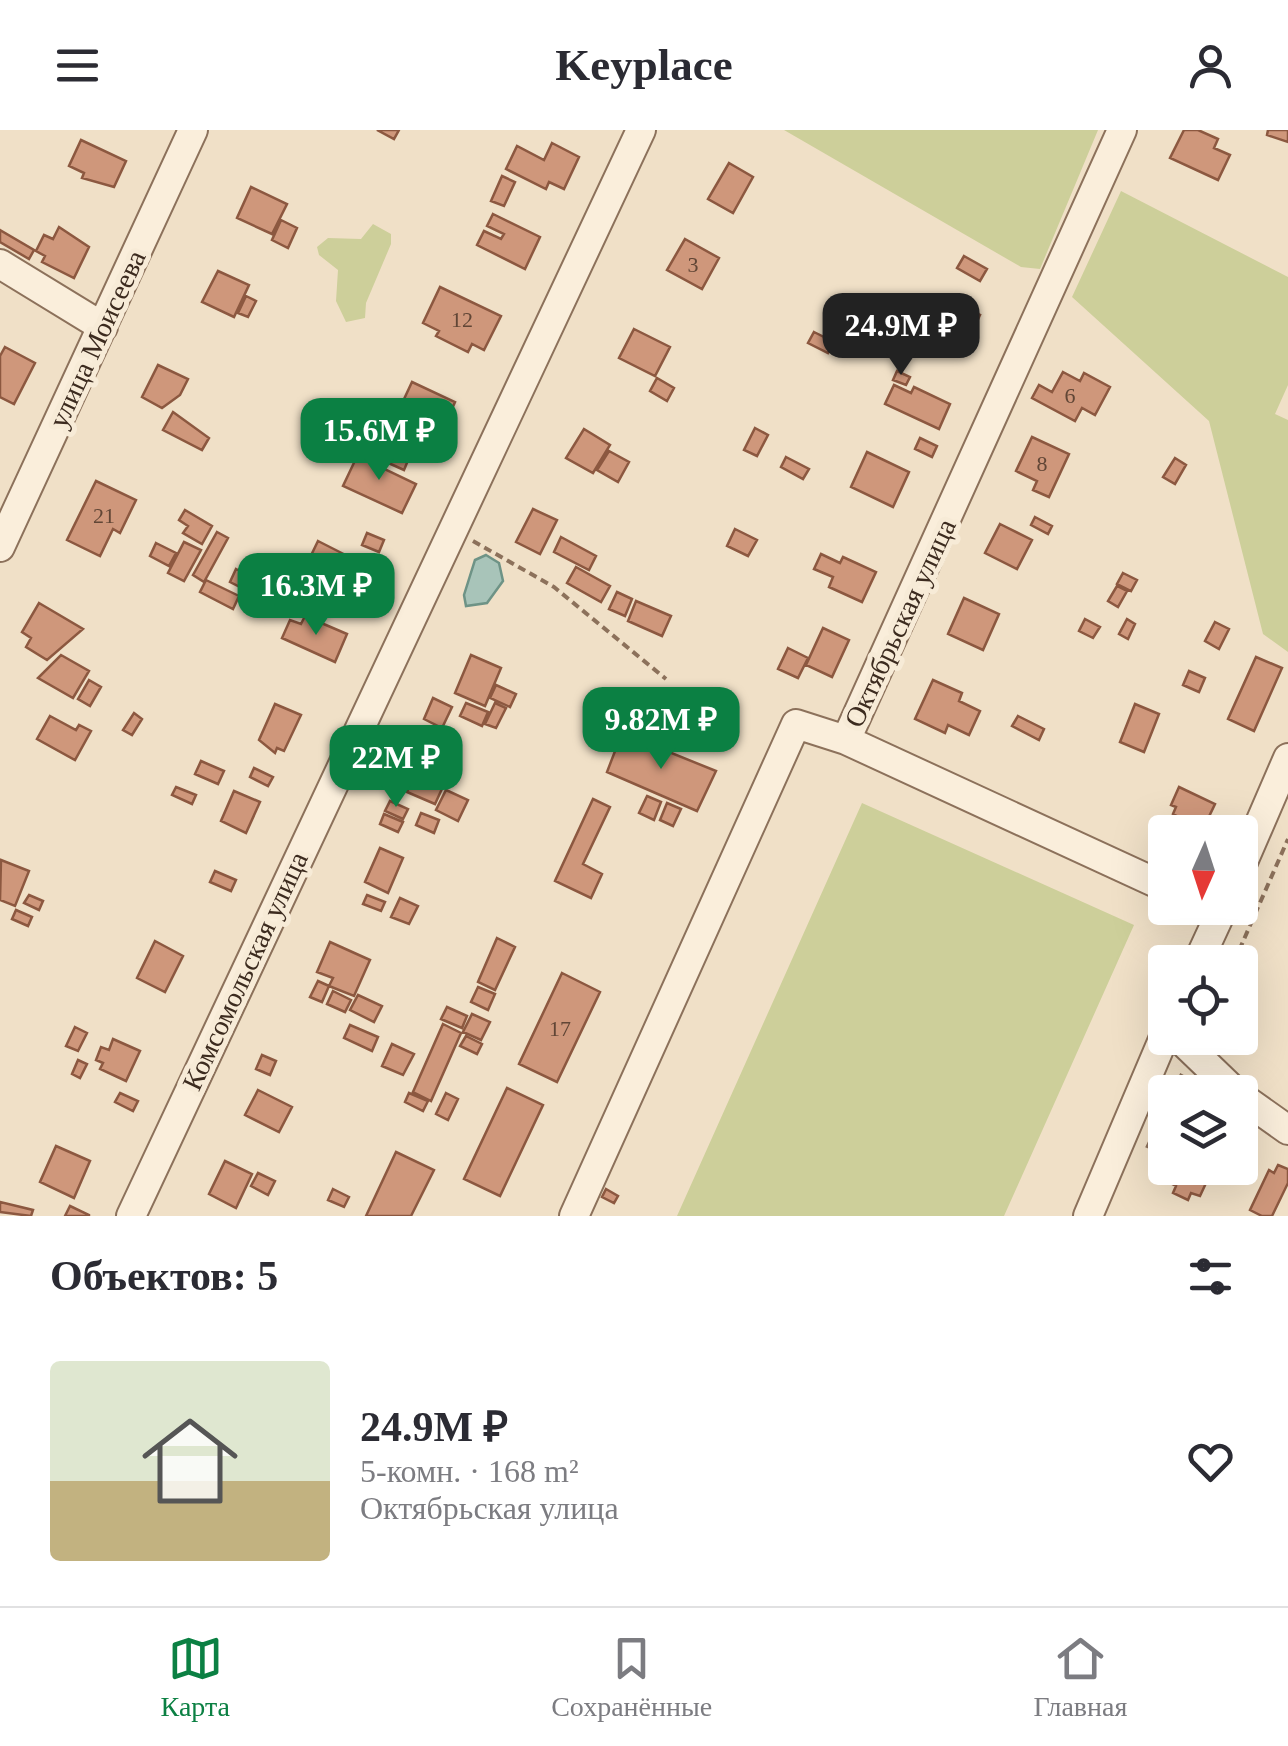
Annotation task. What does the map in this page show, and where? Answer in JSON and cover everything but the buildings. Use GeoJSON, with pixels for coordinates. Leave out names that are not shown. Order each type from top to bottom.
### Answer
{"type":"FeatureCollection","features":[{"type":"Feature","properties":{"kind":"street","name":"улица Моисеева"},"geometry":{"type":"LineString","coordinates":[[0,548],[193,130]]}},
{"type":"Feature","properties":{"kind":"street","name":"Комсомольская улица"},"geometry":{"type":"LineString","coordinates":[[131,1216],[641,130]]}},
{"type":"Feature","properties":{"kind":"street","name":"Октябрьская улица"},"geometry":{"type":"LineString","coordinates":[[574,1216],[796,724],[846,740],[1122,130]]}},
{"type":"Feature","properties":{"kind":"street"},"geometry":{"type":"LineString","coordinates":[[0,264],[103,327]]}},
{"type":"Feature","properties":{"kind":"street"},"geometry":{"type":"LineString","coordinates":[[846,740],[1148,879]]}},
{"type":"Feature","properties":{"kind":"street"},"geometry":{"type":"LineString","coordinates":[[1258,827],[1288,758]]}},
{"type":"Feature","properties":{"kind":"street"},"geometry":{"type":"LineString","coordinates":[[1088,1216],[1156,1055]]}},
{"type":"Feature","properties":{"kind":"street"},"geometry":{"type":"LineString","coordinates":[[1197,1055],[1217,1075]]}},
{"type":"Feature","properties":{"kind":"street"},"geometry":{"type":"LineString","coordinates":[[1258,1109],[1288,1130]]}},
{"type":"Feature","properties":{"kind":"path"},"geometry":{"type":"LineString","coordinates":[[451,531],[554,587],[666,679]]}},
{"type":"Feature","properties":{"kind":"path"},"geometry":{"type":"LineString","coordinates":[[1241,945],[1288,839]]}},
{"type":"Feature","properties":{"kind":"green space"},"geometry":{"type":"Polygon","coordinates":[[[784,130],[1098,130],[1040,269],[1021,267],[784,130]]]}},
{"type":"Feature","properties":{"kind":"green space"},"geometry":{"type":"Polygon","coordinates":[[[1121,191],[1288,277],[1288,385],[1275,414],[1288,420],[1288,652],[1263,634],[1209,421],[1072,297],[1121,191]]]}},
{"type":"Feature","properties":{"kind":"green space"},"geometry":{"type":"Polygon","coordinates":[[[373,224],[391,234],[391,244],[366,303],[365,318],[346,322],[336,301],[338,270],[319,255],[317,247],[328,238],[361,239],[373,224]]]}},
{"type":"Feature","properties":{"kind":"green space"},"geometry":{"type":"Polygon","coordinates":[[[862,803],[1134,925],[1004,1216],[677,1216],[862,803]]]}},
{"type":"Feature","properties":{"kind":"shaded area"},"geometry":{"type":"Polygon","coordinates":[[[486,555],[499,563],[503,581],[487,603],[466,606],[464,595],[475,560],[486,555]]]}}]}
